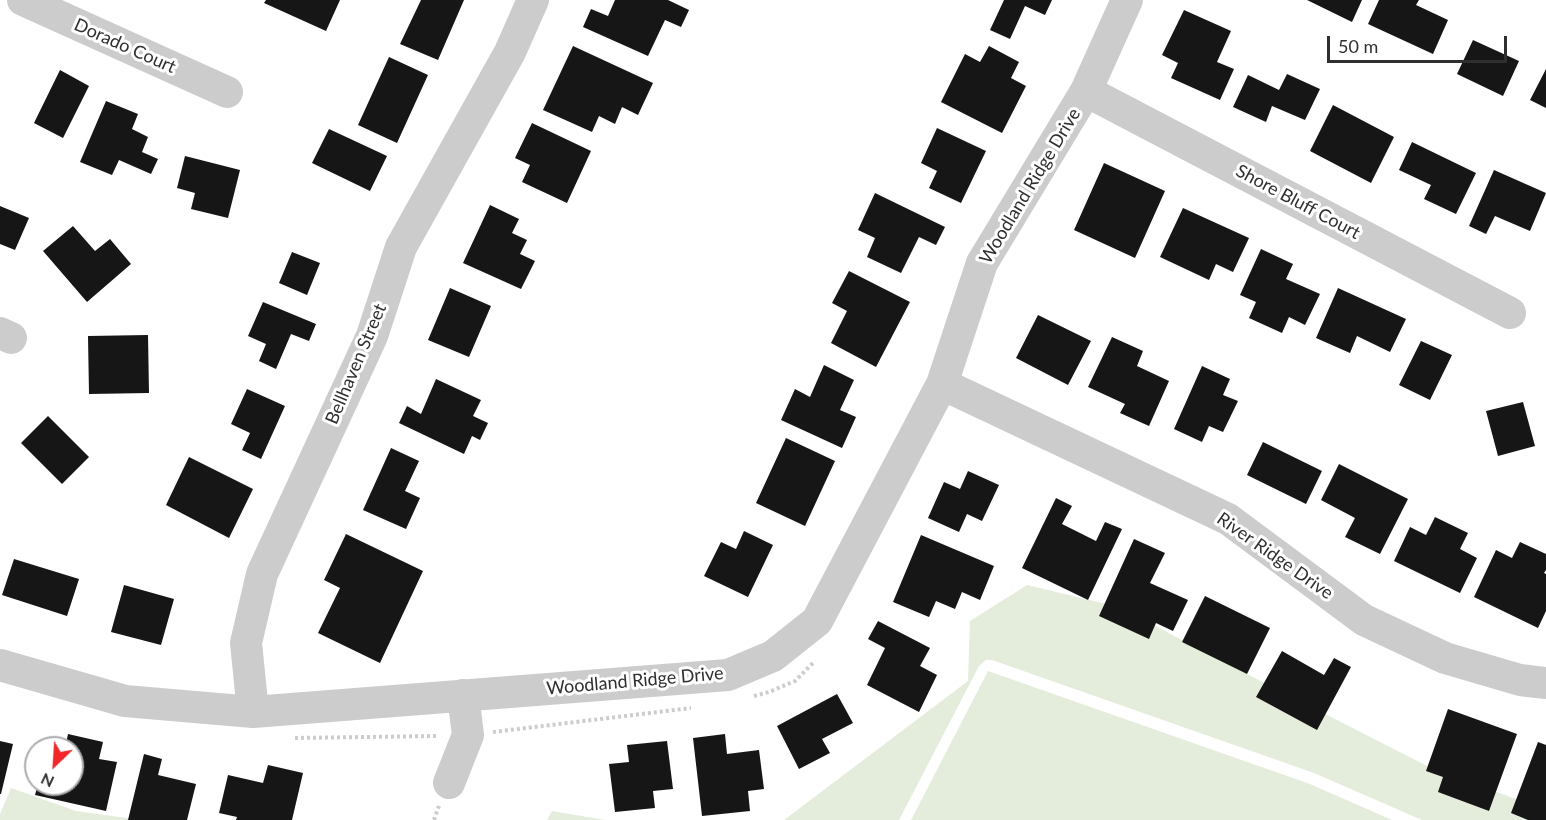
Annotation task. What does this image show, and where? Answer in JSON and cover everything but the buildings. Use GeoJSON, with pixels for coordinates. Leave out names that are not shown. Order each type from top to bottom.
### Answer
{"type":"FeatureCollection","features":[{"type":"Feature","properties":{"kind":"street","name":"Dorado Court"},"geometry":{"type":"LineString","coordinates":[[23,0],[227,92]]}},
{"type":"Feature","properties":{"kind":"street","name":"Bellhaven Street"},"geometry":{"type":"LineString","coordinates":[[253,712],[246,643],[262,574],[372,336],[401,247],[510,52],[533,0]]}},
{"type":"Feature","properties":{"kind":"street","name":"Woodland Ridge Drive"},"geometry":{"type":"LineString","coordinates":[[0,665],[125,701],[253,712],[728,675],[773,656],[817,621],[942,384],[982,263],[1086,92],[1126,0]]}},
{"type":"Feature","properties":{"kind":"street","name":"Shore Bluff Court"},"geometry":{"type":"LineString","coordinates":[[1086,92],[1510,313]]}},
{"type":"Feature","properties":{"kind":"street","name":"River Ridge Drive"},"geometry":{"type":"LineString","coordinates":[[942,384],[1228,519],[1364,620],[1445,658],[1520,680],[1546,683]]}},
{"type":"Feature","properties":{"kind":"street"},"geometry":{"type":"LineString","coordinates":[[449,783],[468,735],[464,696]]}},
{"type":"Feature","properties":{"kind":"path"},"geometry":{"type":"LineString","coordinates":[[748,698],[795,681],[819,654]]}},
{"type":"Feature","properties":{"kind":"path"},"geometry":{"type":"LineString","coordinates":[[290,738],[468,735],[691,708]]}},
{"type":"Feature","properties":{"kind":"green space"},"geometry":{"type":"Polygon","coordinates":[[[1027,585],[1123,608],[1429,767],[1513,798],[1546,807],[1546,820],[1422,820],[1314,773],[992,660],[986,660],[979,666],[899,820],[784,820],[968,681],[970,621],[1027,585]]]}},
{"type":"Feature","properties":{"kind":"green space"},"geometry":{"type":"Polygon","coordinates":[[[988,671],[1310,784],[1392,820],[911,820],[988,671]]]}},
{"type":"Feature","properties":{"kind":"green space"},"geometry":{"type":"Polygon","coordinates":[[[11,788],[24,793],[24,796],[34,796],[76,811],[141,820],[0,820],[0,814],[11,788]]]}},
{"type":"Feature","properties":{"kind":"green space"},"geometry":{"type":"Polygon","coordinates":[[[552,811],[605,820],[547,820],[552,811]]]}}]}
